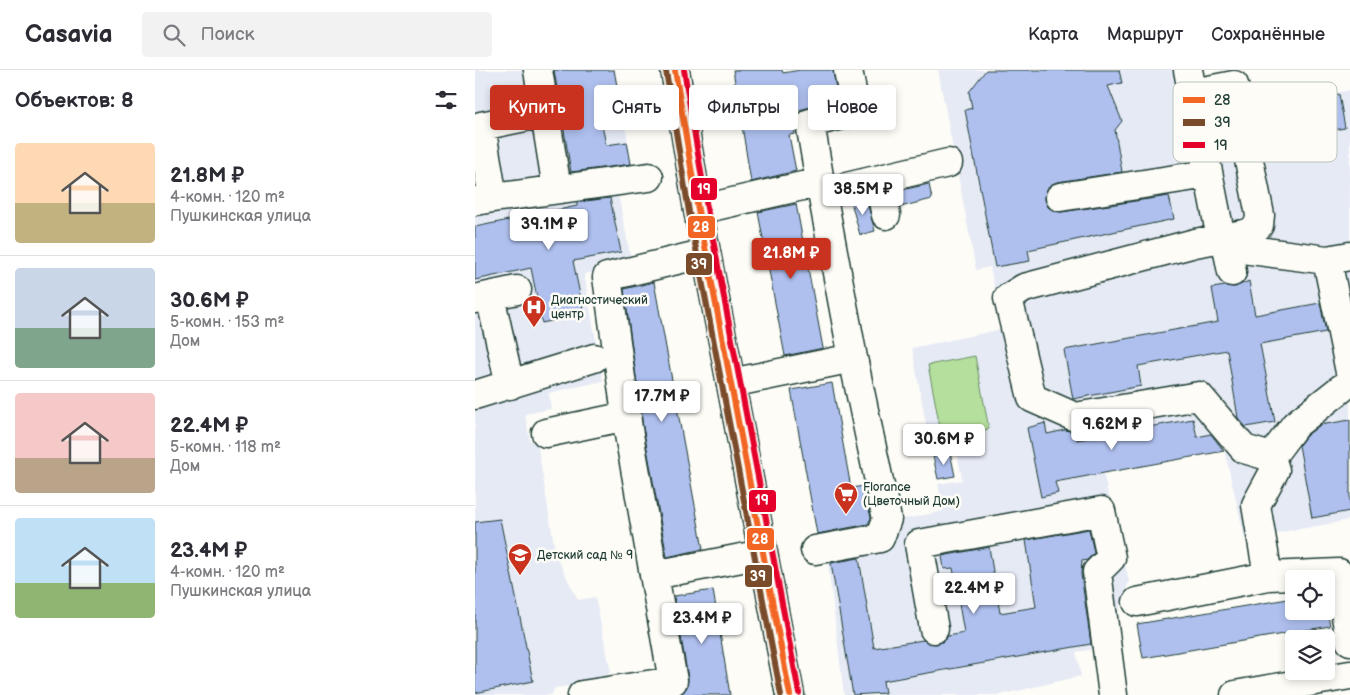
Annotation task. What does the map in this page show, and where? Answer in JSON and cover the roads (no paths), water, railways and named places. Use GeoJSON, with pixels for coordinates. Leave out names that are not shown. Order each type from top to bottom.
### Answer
{"type":"FeatureCollection","features":[{"type":"Feature","properties":{"kind":"main road"},"geometry":{"type":"LineString","coordinates":[[538,70],[540,85]]}},
{"type":"Feature","properties":{"kind":"main road"},"geometry":{"type":"LineString","coordinates":[[675,70],[698,210],[790,695]]}},
{"type":"Feature","properties":{"kind":"main road"},"geometry":{"type":"LineString","coordinates":[[848,70],[856,112],[810,123],[820,187],[853,358],[887,519],[880,538]]}},
{"type":"Feature","properties":{"kind":"main road"},"geometry":{"type":"LineString","coordinates":[[490,124],[481,126],[484,200],[649,177]]}},
{"type":"Feature","properties":{"kind":"main road"},"geometry":{"type":"LineString","coordinates":[[548,130],[557,189]]}},
{"type":"Feature","properties":{"kind":"main road"},"geometry":{"type":"LineString","coordinates":[[1206,162],[1227,252]]}},
{"type":"Feature","properties":{"kind":"main road"},"geometry":{"type":"LineString","coordinates":[[1227,252],[1259,225],[1260,215],[1249,162]]}},
{"type":"Feature","properties":{"kind":"main road"},"geometry":{"type":"LineString","coordinates":[[698,210],[820,187],[878,180],[948,163]]}},
{"type":"Feature","properties":{"kind":"main road"},"geometry":{"type":"LineString","coordinates":[[1060,197],[1208,174]]}},
{"type":"Feature","properties":{"kind":"main road"},"geometry":{"type":"LineString","coordinates":[[878,180],[886,215]]}},
{"type":"Feature","properties":{"kind":"main road"},"geometry":{"type":"LineString","coordinates":[[1227,252],[1339,258],[1348,383],[1295,425],[1271,456],[1243,449],[1199,396],[1075,417],[1032,398],[1008,298],[1024,288],[1227,252]]}},
{"type":"Feature","properties":{"kind":"main road"},"geometry":{"type":"LineString","coordinates":[[582,695],[673,681],[627,416],[607,277],[706,253]]}},
{"type":"Feature","properties":{"kind":"main road"},"geometry":{"type":"LineString","coordinates":[[510,385],[482,297],[517,290]]}},
{"type":"Feature","properties":{"kind":"main road"},"geometry":{"type":"LineString","coordinates":[[475,395],[594,358]]}},
{"type":"Feature","properties":{"kind":"main road"},"geometry":{"type":"LineString","coordinates":[[731,383],[853,358]]}},
{"type":"Feature","properties":{"kind":"main road"},"geometry":{"type":"LineString","coordinates":[[546,433],[627,416]]}},
{"type":"Feature","properties":{"kind":"main road"},"geometry":{"type":"LineString","coordinates":[[1268,576],[1256,505],[1275,470],[1271,456]]}},
{"type":"Feature","properties":{"kind":"main road"},"geometry":{"type":"LineString","coordinates":[[815,550],[880,538],[919,544],[1101,511],[1111,558],[1097,572],[1113,695]]}},
{"type":"Feature","properties":{"kind":"main road"},"geometry":{"type":"LineString","coordinates":[[919,544],[934,629]]}},
{"type":"Feature","properties":{"kind":"main road"},"geometry":{"type":"LineString","coordinates":[[654,574],[762,554]]}},
{"type":"Feature","properties":{"kind":"main road"},"geometry":{"type":"LineString","coordinates":[[1137,602],[1268,576],[1339,573],[1346,592],[1350,641]]}},
{"type":"Feature","properties":{"kind":"main road"},"geometry":{"type":"LineString","coordinates":[[1235,695],[1300,690],[1350,675]]}},
{"type":"Feature","properties":{"kind":"place","name":"Диагностический центр"},"geometry":{"type":"Point","coordinates":[534,328]}},
{"type":"Feature","properties":{"kind":"place","name":"Florance (Цветочный Дом)"},"geometry":{"type":"Point","coordinates":[846,515]}},
{"type":"Feature","properties":{"kind":"place","name":"Детский сад № 9"},"geometry":{"type":"Point","coordinates":[520,576]}}]}
